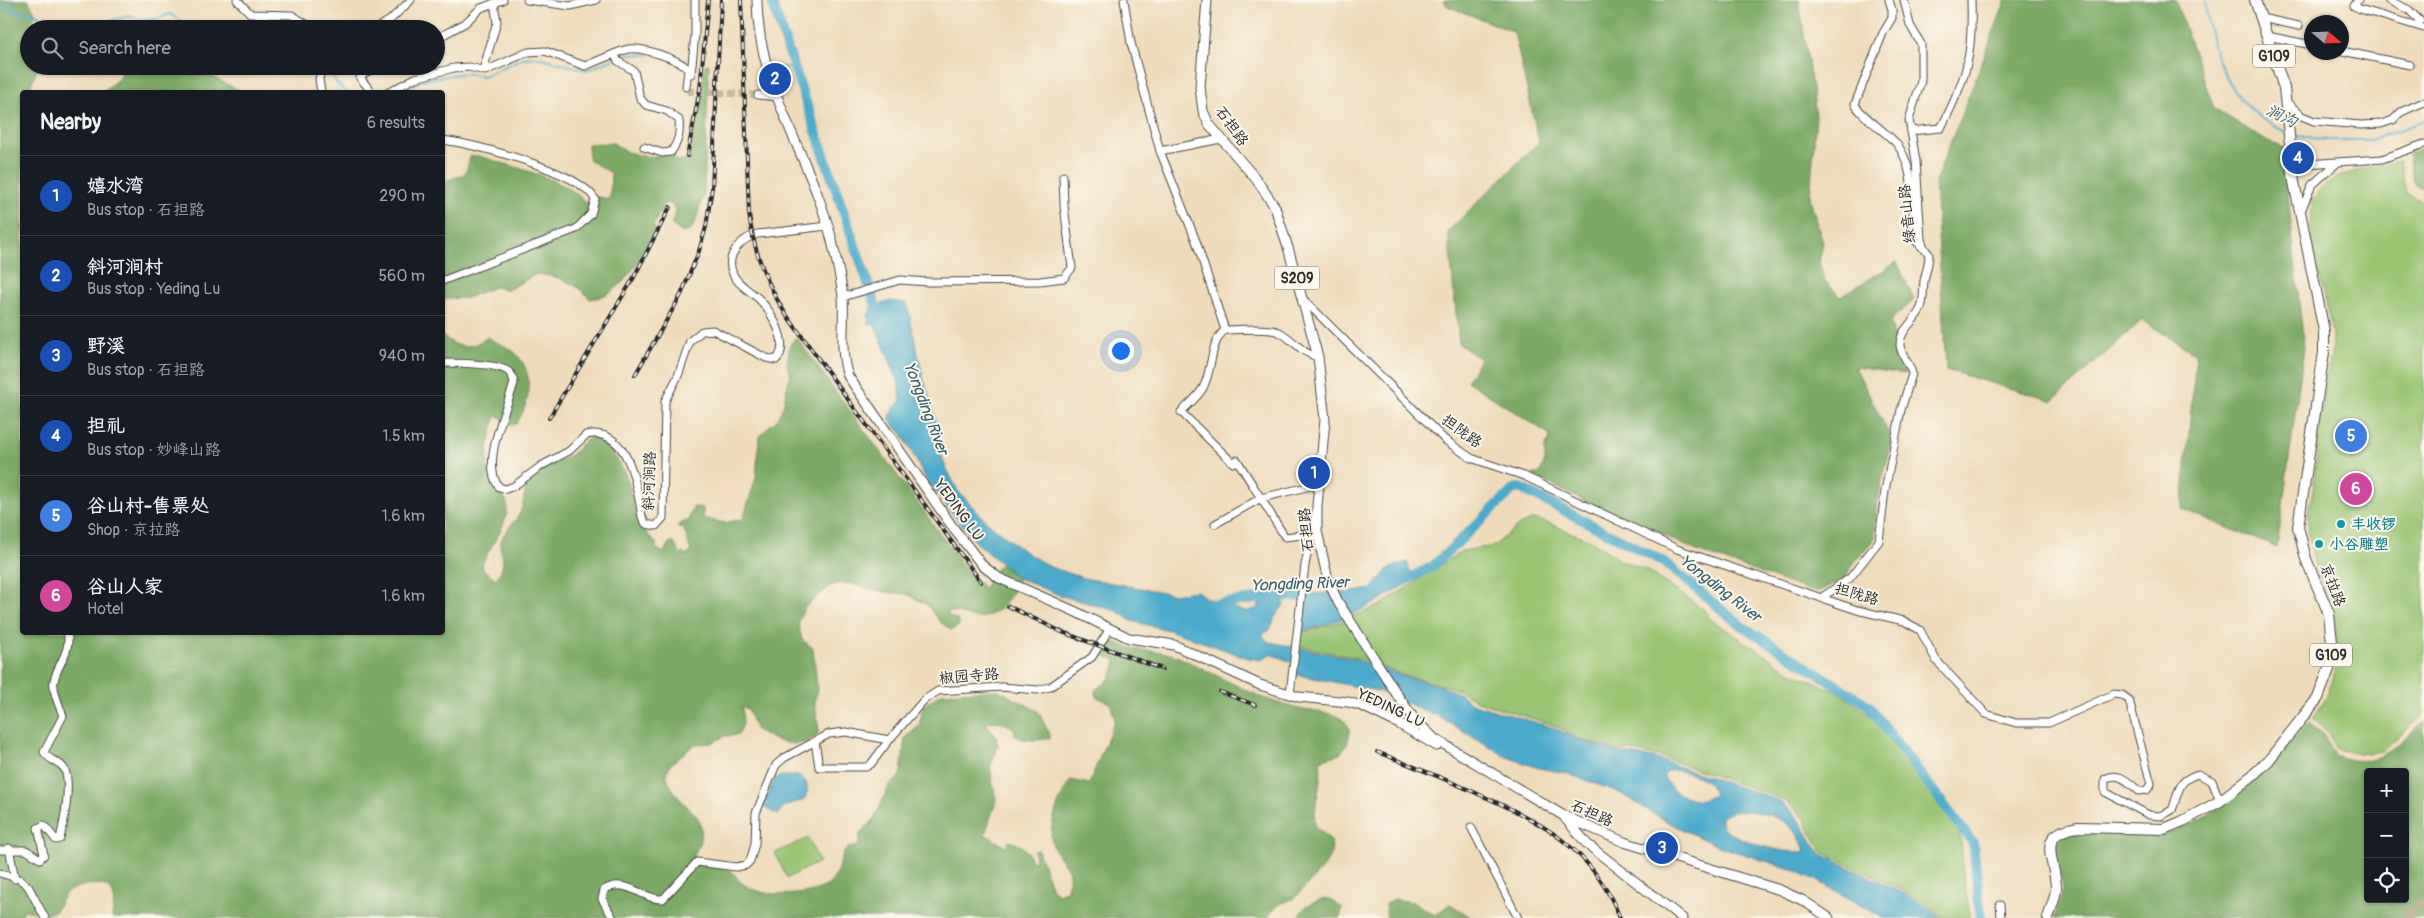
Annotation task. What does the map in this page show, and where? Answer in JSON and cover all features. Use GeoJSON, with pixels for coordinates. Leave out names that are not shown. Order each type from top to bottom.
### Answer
{"type":"FeatureCollection","features":[{"type":"Feature","properties":{"kind":"highway","name":"京拉路"},"geometry":{"type":"LineString","coordinates":[[2048,918],[2056,890],[2049,854],[2050,844],[2056,835],[2065,829],[2078,827],[2164,829],[2220,800],[2269,760],[2318,698],[2329,669],[2332,642],[2329,614],[2306,559],[2298,527],[2324,352],[2319,306],[2300,217],[2291,162],[2286,101],[2280,73],[2254,0]]}},
{"type":"Feature","properties":{"kind":"main road","name":"YEDING LU"},"geometry":{"type":"LineString","coordinates":[[757,0],[759,40],[778,96],[828,226],[847,296],[843,355],[848,376],[966,544],[984,566],[999,578],[1129,638],[1174,645],[1186,649],[1260,684],[1290,689],[1300,697],[1348,702],[1362,706],[1400,724],[1433,744],[1448,748]]}},
{"type":"Feature","properties":{"kind":"main road","name":"石担路"},"geometry":{"type":"LineString","coordinates":[[1207,0],[1200,75],[1200,100],[1209,124],[1256,179],[1275,207],[1282,225],[1318,357],[1325,420],[1317,506],[1319,543],[1328,580],[1338,602],[1398,696],[1415,720],[1435,739],[1564,816],[1624,842],[1780,890],[1830,918]]}},
{"type":"Feature","properties":{"kind":"main road"},"geometry":{"type":"LineString","coordinates":[[1564,816],[1587,844],[1682,918]]}},
{"type":"Feature","properties":{"kind":"street"},"geometry":{"type":"LineString","coordinates":[[237,0],[251,14],[292,15],[300,20]]}},
{"type":"Feature","properties":{"kind":"street"},"geometry":{"type":"LineString","coordinates":[[390,20],[411,0]]}},
{"type":"Feature","properties":{"kind":"street"},"geometry":{"type":"LineString","coordinates":[[445,34],[465,23],[481,8],[503,0]]}},
{"type":"Feature","properties":{"kind":"street"},"geometry":{"type":"LineString","coordinates":[[527,0],[570,6],[596,0]]}},
{"type":"Feature","properties":{"kind":"street"},"geometry":{"type":"LineString","coordinates":[[445,70],[469,67],[483,70],[528,52],[545,51],[585,66],[615,57],[629,49],[671,59],[688,69],[686,89],[690,80],[695,35],[695,0]]}},
{"type":"Feature","properties":{"kind":"street"},"geometry":{"type":"LineString","coordinates":[[1124,0],[1131,43],[1160,151],[1196,241],[1225,330]]}},
{"type":"Feature","properties":{"kind":"street"},"geometry":{"type":"LineString","coordinates":[[1889,0],[1892,18],[1883,33],[1854,104],[1857,109],[1877,124],[1897,144],[1905,158],[1910,172],[1915,240],[1924,248]]}},
{"type":"Feature","properties":{"kind":"street","name":"绿音山路"},"geometry":{"type":"LineString","coordinates":[[1821,598],[1850,578],[1879,541],[1898,426],[1912,374],[1911,368],[1899,347],[1906,326],[1921,307],[1924,279],[1929,263],[1929,254],[1924,248],[1921,239],[1916,161],[1909,120],[1921,81],[1921,44],[1910,25],[1904,0]]}},
{"type":"Feature","properties":{"kind":"street"},"geometry":{"type":"LineString","coordinates":[[1911,131],[1941,128],[1960,92],[1968,67],[1972,34],[1972,0]]}},
{"type":"Feature","properties":{"kind":"street"},"geometry":{"type":"LineString","coordinates":[[2358,0],[2354,6],[2360,9],[2423,23]]}},
{"type":"Feature","properties":{"kind":"street"},"geometry":{"type":"LineString","coordinates":[[2388,0],[2409,10],[2423,23]]}},
{"type":"Feature","properties":{"kind":"street"},"geometry":{"type":"LineString","coordinates":[[483,70],[497,22],[494,3]]}},
{"type":"Feature","properties":{"kind":"street"},"geometry":{"type":"LineString","coordinates":[[2261,18],[2299,26]]}},
{"type":"Feature","properties":{"kind":"street"},"geometry":{"type":"LineString","coordinates":[[2267,36],[2304,43]]}},
{"type":"Feature","properties":{"kind":"street"},"geometry":{"type":"LineString","coordinates":[[2349,52],[2410,65]]}},
{"type":"Feature","properties":{"kind":"street"},"geometry":{"type":"LineString","coordinates":[[615,57],[634,71],[640,98],[646,105],[667,111],[679,120],[680,134],[677,144],[671,152],[662,153],[644,147]]}},
{"type":"Feature","properties":{"kind":"street"},"geometry":{"type":"LineString","coordinates":[[320,75],[321,90]]}},
{"type":"Feature","properties":{"kind":"street"},"geometry":{"type":"LineString","coordinates":[[363,75],[360,78],[370,90]]}},
{"type":"Feature","properties":{"kind":"street"},"geometry":{"type":"LineString","coordinates":[[393,90],[415,78],[427,75]]}},
{"type":"Feature","properties":{"kind":"street"},"geometry":{"type":"LineString","coordinates":[[758,95],[778,96]]}},
{"type":"Feature","properties":{"kind":"street"},"geometry":{"type":"LineString","coordinates":[[2286,101],[2302,116],[2314,121],[2360,125],[2381,124],[2392,120],[2401,112],[2424,102]]}},
{"type":"Feature","properties":{"kind":"street"},"geometry":{"type":"LineString","coordinates":[[1160,151],[1221,139]]}},
{"type":"Feature","properties":{"kind":"street"},"geometry":{"type":"LineString","coordinates":[[445,141],[501,154],[551,170],[586,189],[595,199],[591,214],[576,229],[445,280]]}},
{"type":"Feature","properties":{"kind":"street"},"geometry":{"type":"LineString","coordinates":[[2291,162],[2338,162],[2382,159],[2424,144]]}},
{"type":"Feature","properties":{"kind":"street"},"geometry":{"type":"LineString","coordinates":[[2300,217],[2304,200],[2312,185],[2338,162]]}},
{"type":"Feature","properties":{"kind":"street"},"geometry":{"type":"LineString","coordinates":[[847,296],[900,280],[928,282],[1040,281],[1064,278],[1072,268],[1064,206],[1063,176]]}},
{"type":"Feature","properties":{"kind":"street","name":"斜河涧路"},"geometry":{"type":"LineString","coordinates":[[445,363],[464,363],[505,369],[512,376],[514,383],[500,424],[493,458],[494,480],[499,487],[506,489],[514,486],[534,470],[569,450],[586,435],[607,435],[615,441],[632,467],[642,517],[646,524],[656,526],[663,518],[665,401],[678,376],[690,341],[702,331],[713,330],[766,358],[776,360],[781,351],[781,340],[773,320],[760,300],[733,274],[731,260],[737,246],[749,236],[758,234],[828,226]]}},
{"type":"Feature","properties":{"kind":"street","name":"担陇路"},"geometry":{"type":"LineString","coordinates":[[1302,298],[1445,440],[1471,458],[1524,476],[1677,549],[1857,610],[1904,621],[1920,630],[1936,660],[1986,714],[2001,720],[2016,723],[2049,723],[2114,694],[2122,695],[2129,700],[2151,784],[2147,790],[2139,791],[2120,776],[2111,776],[2105,779],[2105,792],[2149,815],[2161,816],[2172,810],[2178,788],[2187,778],[2198,774],[2212,781],[2220,800]]}},
{"type":"Feature","properties":{"kind":"street"},"geometry":{"type":"LineString","coordinates":[[1310,534],[1285,537],[1237,460],[1233,463],[1181,412],[1202,389],[1210,369],[1218,336],[1225,330],[1277,331],[1286,336],[1305,354],[1318,357]]}},
{"type":"Feature","properties":{"kind":"street"},"geometry":{"type":"LineString","coordinates":[[1215,524],[1262,498],[1319,484]]}},
{"type":"Feature","properties":{"kind":"street"},"geometry":{"type":"LineString","coordinates":[[1290,689],[1303,581],[1310,534],[1317,506]]}},
{"type":"Feature","properties":{"kind":"street","name":"椒园寺路"},"geometry":{"type":"LineString","coordinates":[[815,741],[819,767],[866,767],[871,764],[924,700],[938,691],[1001,686],[1038,690],[1050,687],[1092,657],[1109,630]]}},
{"type":"Feature","properties":{"kind":"street"},"geometry":{"type":"LineString","coordinates":[[0,850],[9,848],[26,850],[40,859],[44,855],[39,826],[46,827],[56,840],[60,839],[66,804],[65,771],[46,756],[44,752],[63,716],[54,685],[66,654],[69,640],[68,635]]}},
{"type":"Feature","properties":{"kind":"street"},"geometry":{"type":"LineString","coordinates":[[613,918],[602,899],[604,890],[608,888],[629,887],[651,897],[663,899],[697,862],[736,867],[748,863],[755,844],[756,813],[776,765],[829,734],[846,732],[889,740]]}},
{"type":"Feature","properties":{"kind":"street"},"geometry":{"type":"LineString","coordinates":[[1471,827],[1518,918]]}},
{"type":"Feature","properties":{"kind":"street"},"geometry":{"type":"LineString","coordinates":[[9,848],[15,879]]}},
{"type":"Feature","properties":{"kind":"street"},"geometry":{"type":"LineString","coordinates":[[0,873],[18,879],[28,886],[45,918]]}},
{"type":"Feature","properties":{"kind":"street"},"geometry":{"type":"LineString","coordinates":[[2000,905],[2001,918]]}},
{"type":"Feature","properties":{"kind":"green space"},"geometry":{"type":"Polygon","coordinates":[[[0,0],[28,0],[36,14],[32,20],[20,20],[20,75],[35,75],[29,90],[20,90],[20,635],[445,635],[445,338],[460,346],[470,346],[488,337],[512,350],[525,366],[528,376],[528,395],[516,424],[507,426],[505,420],[496,415],[488,449],[488,467],[493,483],[505,498],[507,512],[502,527],[483,562],[482,568],[496,579],[503,561],[500,547],[502,538],[521,511],[528,482],[538,471],[567,457],[589,439],[601,441],[615,457],[625,473],[638,519],[657,544],[655,547],[663,553],[669,543],[674,543],[680,553],[687,555],[691,552],[684,529],[677,526],[689,519],[693,507],[703,508],[703,518],[724,523],[743,519],[756,478],[759,438],[776,421],[783,407],[790,374],[787,365],[790,345],[796,337],[968,572],[984,588],[1000,564],[1018,578],[1009,598],[993,614],[978,618],[955,612],[947,612],[949,616],[959,621],[959,626],[951,630],[939,621],[927,605],[907,594],[884,592],[852,584],[841,583],[830,586],[805,607],[798,622],[802,640],[813,648],[817,686],[815,704],[819,730],[816,737],[808,741],[792,744],[777,740],[755,729],[748,709],[742,707],[743,724],[738,735],[725,736],[712,743],[695,744],[670,765],[666,773],[671,787],[694,813],[699,821],[701,830],[699,843],[691,861],[729,870],[750,888],[772,894],[797,894],[828,885],[832,882],[845,851],[848,848],[859,845],[860,834],[874,819],[890,784],[897,780],[901,772],[905,738],[919,726],[923,706],[942,693],[998,690],[1038,711],[1050,738],[1027,740],[1014,736],[1015,729],[1002,722],[989,721],[985,723],[996,735],[998,747],[990,767],[996,801],[985,834],[1006,847],[1009,841],[1021,846],[1028,853],[1031,862],[1035,861],[1034,851],[1038,850],[1052,889],[1058,894],[1066,891],[1069,882],[1068,869],[1054,849],[1051,835],[1052,827],[1060,801],[1071,780],[1089,784],[1115,720],[1110,703],[1097,697],[1095,690],[1108,681],[1113,671],[1116,660],[1100,654],[1109,640],[1135,649],[1171,654],[1236,686],[1283,705],[1339,717],[1348,726],[1350,733],[1348,741],[1340,754],[1320,760],[1321,769],[1315,810],[1315,827],[1330,840],[1332,849],[1330,857],[1294,899],[1279,905],[1268,918],[112,918],[114,900],[110,889],[105,886],[91,884],[70,890],[53,912],[44,914],[24,910],[20,918],[0,918],[0,0]]]}},
{"type":"Feature","properties":{"kind":"green space"},"geometry":{"type":"Polygon","coordinates":[[[1444,0],[1799,0],[1816,116],[1810,199],[1823,243],[1819,262],[1825,281],[1840,297],[1897,262],[1914,300],[1890,321],[1905,374],[1855,367],[1892,440],[1876,506],[1875,537],[1872,543],[1856,560],[1845,578],[1819,591],[1811,591],[1697,551],[1633,521],[1620,519],[1532,475],[1540,473],[1545,461],[1545,447],[1549,440],[1549,434],[1467,381],[1480,359],[1459,344],[1448,231],[1539,142],[1514,32],[1447,6],[1444,0]]]}},
{"type":"Feature","properties":{"kind":"green space"},"geometry":{"type":"Polygon","coordinates":[[[2006,0],[2175,0],[2214,108],[2268,142],[2283,147],[2304,348],[2277,548],[2182,509],[2196,354],[2142,320],[2053,401],[1946,370],[1935,182],[2006,0]]]}},
{"type":"Feature","properties":{"kind":"green space"},"geometry":{"type":"Polygon","coordinates":[[[709,64],[704,193],[696,220],[690,231],[682,233],[671,224],[676,211],[672,204],[664,203],[653,227],[656,229],[638,262],[622,282],[603,296],[590,299],[585,293],[566,281],[552,276],[536,274],[508,290],[494,287],[467,298],[445,299],[445,182],[465,173],[470,156],[479,156],[537,174],[567,188],[578,195],[586,204],[597,197],[610,199],[611,173],[589,160],[588,144],[613,143],[627,152],[649,157],[674,153],[675,161],[690,159],[705,65],[709,64]]]}},
{"type":"Feature","properties":{"kind":"green space"},"geometry":{"type":"Polygon","coordinates":[[[120,75],[210,75],[239,90],[105,90],[120,75]]]}},
{"type":"Feature","properties":{"kind":"green space"},"geometry":{"type":"Polygon","coordinates":[[[2424,147],[2424,189],[2415,185],[2408,154],[2424,147]]]}},
{"type":"Feature","properties":{"kind":"green space"},"geometry":{"type":"Polygon","coordinates":[[[2399,161],[2406,193],[2424,202],[2424,714],[2383,751],[2358,754],[2337,749],[2327,731],[2313,718],[2329,690],[2336,665],[2337,642],[2333,620],[2311,550],[2308,523],[2322,401],[2332,345],[2327,305],[2313,247],[2311,212],[2314,198],[2320,189],[2329,182],[2365,168],[2399,161]]]}},
{"type":"Feature","properties":{"kind":"green space"},"geometry":{"type":"Polygon","coordinates":[[[1534,519],[1592,541],[1622,561],[1646,570],[1706,611],[1710,619],[1791,672],[1838,692],[1868,713],[1957,826],[1962,848],[1964,886],[1969,918],[1945,918],[1906,892],[1822,852],[1803,818],[1785,801],[1771,795],[1662,757],[1628,750],[1619,751],[1576,738],[1556,726],[1477,701],[1461,691],[1447,686],[1406,676],[1358,658],[1299,646],[1300,633],[1337,623],[1379,606],[1462,551],[1494,546],[1519,525],[1534,519]]]}},
{"type":"Feature","properties":{"kind":"green space"},"geometry":{"type":"Polygon","coordinates":[[[2424,721],[2424,918],[2054,918],[2060,899],[2062,880],[2054,859],[2054,849],[2058,840],[2072,831],[2152,837],[2193,824],[2249,786],[2309,723],[2322,733],[2335,755],[2349,759],[2362,761],[2374,759],[2395,748],[2424,721]]]}},
{"type":"Feature","properties":{"kind":"green space"},"geometry":{"type":"Polygon","coordinates":[[[808,838],[819,862],[787,878],[775,853],[808,838]]]}},
{"type":"Feature","properties":{"kind":"green space"},"geometry":{"type":"Polygon","coordinates":[[[1322,899],[1330,900],[1342,908],[1340,918],[1297,918],[1306,906],[1322,899]]]}},
{"type":"Feature","properties":{"kind":"green space"},"geometry":{"type":"Polygon","coordinates":[[[1394,899],[1413,902],[1435,915],[1450,904],[1472,918],[1387,918],[1385,904],[1394,899]]]}},
{"type":"Feature","properties":{"kind":"water"},"geometry":{"type":"Polygon","coordinates":[[[891,301],[907,303],[923,377],[935,416],[935,434],[944,463],[958,491],[987,522],[1022,550],[1050,567],[1083,578],[1173,594],[1197,591],[1206,598],[1245,612],[1256,609],[1267,594],[1278,591],[1285,604],[1275,617],[1270,630],[1263,634],[1264,638],[1269,642],[1355,659],[1405,677],[1441,686],[1460,694],[1473,704],[1554,728],[1576,739],[1620,753],[1654,758],[1777,800],[1786,806],[1798,819],[1821,854],[1907,895],[1942,918],[1884,918],[1816,880],[1791,869],[1718,846],[1673,825],[1618,792],[1566,773],[1539,768],[1507,757],[1440,717],[1378,691],[1294,674],[1295,663],[1270,654],[1261,660],[1248,658],[1169,630],[1131,621],[1117,611],[1062,596],[1018,578],[976,542],[959,522],[926,479],[902,434],[889,420],[893,409],[901,400],[898,381],[875,325],[869,324],[868,315],[872,307],[891,301]],[[1676,770],[1668,771],[1664,775],[1669,785],[1679,794],[1696,800],[1702,800],[1714,795],[1705,780],[1676,770]],[[1749,811],[1730,812],[1721,818],[1722,826],[1740,838],[1763,846],[1787,851],[1805,851],[1796,833],[1784,822],[1768,815],[1749,811]]]}},
{"type":"Feature","properties":{"kind":"water"},"geometry":{"type":"Polygon","coordinates":[[[1407,562],[1413,579],[1400,588],[1360,611],[1302,631],[1305,594],[1353,592],[1371,589],[1388,569],[1407,562]]]}},
{"type":"Feature","properties":{"kind":"water"},"geometry":{"type":"Polygon","coordinates":[[[781,776],[800,776],[807,784],[807,793],[804,800],[782,807],[778,815],[762,806],[775,779],[781,776]]]}},
{"type":"Feature","properties":{"kind":"waterway"},"geometry":{"type":"LineString","coordinates":[[2,0],[13,4],[17,13],[30,12],[49,20]]}},
{"type":"Feature","properties":{"kind":"waterway","name":"Yongding River"},"geometry":{"type":"LineString","coordinates":[[771,0],[880,318]]}},
{"type":"Feature","properties":{"kind":"waterway","name":"涧沟"},"geometry":{"type":"LineString","coordinates":[[2205,0],[2212,41],[2218,60],[2227,78],[2238,95],[2251,109],[2267,122],[2286,132]]}},
{"type":"Feature","properties":{"kind":"waterway"},"geometry":{"type":"LineString","coordinates":[[0,7],[11,13],[16,13]]}},
{"type":"Feature","properties":{"kind":"waterway"},"geometry":{"type":"LineString","coordinates":[[145,20],[156,19],[170,14],[180,20]]}},
{"type":"Feature","properties":{"kind":"waterway"},"geometry":{"type":"LineString","coordinates":[[112,20],[130,16],[145,20]]}},
{"type":"Feature","properties":{"kind":"waterway"},"geometry":{"type":"LineString","coordinates":[[270,20],[276,20]]}},
{"type":"Feature","properties":{"kind":"waterway"},"geometry":{"type":"LineString","coordinates":[[619,57],[627,54],[648,55]]}},
{"type":"Feature","properties":{"kind":"waterway"},"geometry":{"type":"LineString","coordinates":[[403,90],[422,80],[465,73],[484,76],[523,58],[537,57],[587,70],[614,59]]}},
{"type":"Feature","properties":{"kind":"waterway"},"geometry":{"type":"LineString","coordinates":[[680,60],[686,60]]}},
{"type":"Feature","properties":{"kind":"waterway"},"geometry":{"type":"LineString","coordinates":[[775,67],[794,68]]}},
{"type":"Feature","properties":{"kind":"waterway"},"geometry":{"type":"LineString","coordinates":[[332,75],[337,84],[344,90]]}},
{"type":"Feature","properties":{"kind":"waterway","name":"涧沟"},"geometry":{"type":"LineString","coordinates":[[2292,135],[2328,140],[2370,140],[2424,121]]}},
{"type":"Feature","properties":{"kind":"waterway","name":"Yongding River"},"geometry":{"type":"LineString","coordinates":[[1401,582],[1432,567],[1514,489],[1520,488],[1664,562],[1739,624],[1868,705],[1973,843],[1981,918]]}},
{"type":"Feature","properties":{"kind":"waterway","name":"Yongding River"},"geometry":{"type":"LineString","coordinates":[[1210,605],[1271,597],[1310,596]]}},
{"type":"Feature","properties":{"kind":"tunnel"},"geometry":{"type":"LineString","coordinates":[[687,91],[758,95]]}},
{"type":"Feature","properties":{"kind":"tunnel"},"geometry":{"type":"LineString","coordinates":[[2404,918],[2424,901]]}},
{"type":"Feature","properties":{"kind":"railway"},"geometry":{"type":"LineString","coordinates":[[687,156],[700,90],[708,0]]}},
{"type":"Feature","properties":{"kind":"railway"},"geometry":{"type":"LineString","coordinates":[[635,375],[681,295],[699,251],[706,227],[712,188],[721,0]]}},
{"type":"Feature","properties":{"kind":"railway"},"geometry":{"type":"LineString","coordinates":[[741,0],[749,213],[761,265],[785,313],[981,582]]}},
{"type":"Feature","properties":{"kind":"railway"},"geometry":{"type":"LineString","coordinates":[[549,418],[633,279],[670,207]]}},
{"type":"Feature","properties":{"kind":"railway"},"geometry":{"type":"LineString","coordinates":[[1008,606],[1062,632],[1162,669]]}},
{"type":"Feature","properties":{"kind":"railway"},"geometry":{"type":"LineString","coordinates":[[1220,692],[1255,705]]}},
{"type":"Feature","properties":{"kind":"railway"},"geometry":{"type":"LineString","coordinates":[[1377,752],[1439,777],[1522,814],[1543,826],[1579,855],[1595,873],[1609,894],[1620,918]]}},
{"type":"Feature","properties":{"kind":"place","name":"斜河涧村"},"geometry":{"type":"Point","coordinates":[775,79]}},
{"type":"Feature","properties":{"kind":"place","name":"担礼"},"geometry":{"type":"Point","coordinates":[2298,158]}},
{"type":"Feature","properties":{"kind":"place","name":"谷山村-售票处"},"geometry":{"type":"Point","coordinates":[2351,436]}},
{"type":"Feature","properties":{"kind":"place","name":"嬉水湾"},"geometry":{"type":"Point","coordinates":[1314,473]}},
{"type":"Feature","properties":{"kind":"place","name":"谷山人家"},"geometry":{"type":"Point","coordinates":[2356,489]}},
{"type":"Feature","properties":{"kind":"place","name":"丰收锣"},"geometry":{"type":"Point","coordinates":[2341,524]}},
{"type":"Feature","properties":{"kind":"place","name":"小谷雕塑"},"geometry":{"type":"Point","coordinates":[2319,544]}},
{"type":"Feature","properties":{"kind":"place","name":"野溪"},"geometry":{"type":"Point","coordinates":[1662,848]}}]}
